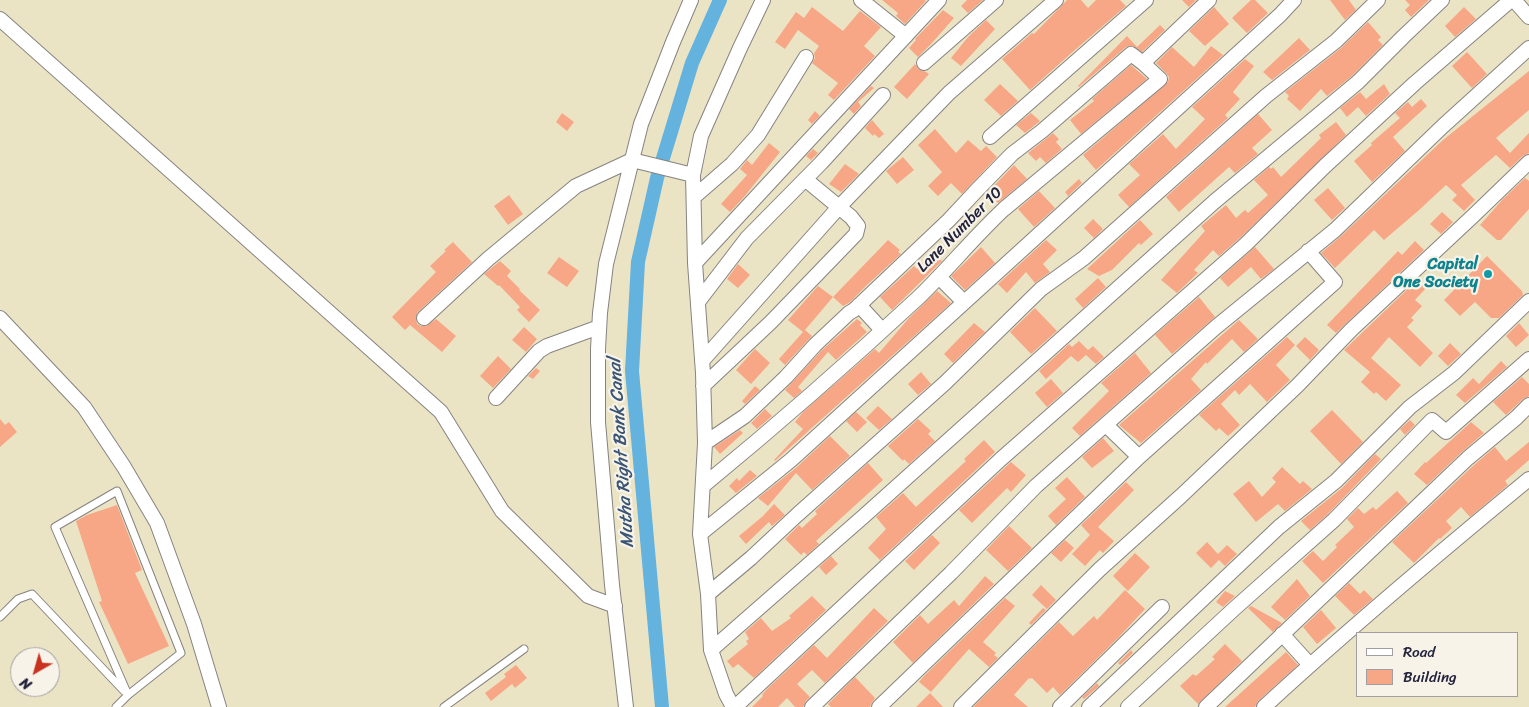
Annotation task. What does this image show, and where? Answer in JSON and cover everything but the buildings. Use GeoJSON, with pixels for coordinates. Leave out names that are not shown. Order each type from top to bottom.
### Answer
{"type":"FeatureCollection","features":[{"type":"Feature","properties":{"kind":"street"},"geometry":{"type":"LineString","coordinates":[[626,707],[598,422],[599,327],[606,264],[638,161],[641,124],[673,42],[692,0]]}},
{"type":"Feature","properties":{"kind":"street"},"geometry":{"type":"LineString","coordinates":[[763,0],[701,136],[693,175],[695,263],[702,361],[705,443],[700,534],[708,594],[711,650],[726,694],[734,707],[1001,459],[1246,244],[1325,166],[1415,82],[1513,0],[1529,17]]}},
{"type":"Feature","properties":{"kind":"street"},"geometry":{"type":"LineString","coordinates":[[861,0],[906,36]]}},
{"type":"Feature","properties":{"kind":"street"},"geometry":{"type":"LineString","coordinates":[[695,263],[939,0]]}},
{"type":"Feature","properties":{"kind":"street"},"geometry":{"type":"LineString","coordinates":[[924,63],[996,0]]}},
{"type":"Feature","properties":{"kind":"street"},"geometry":{"type":"LineString","coordinates":[[702,361],[839,207],[962,81],[1056,0]]}},
{"type":"Feature","properties":{"kind":"street"},"geometry":{"type":"LineString","coordinates":[[990,137],[1146,0]]}},
{"type":"Feature","properties":{"kind":"street"},"geometry":{"type":"LineString","coordinates":[[705,443],[745,416],[786,377],[815,345],[949,220],[1012,154],[1042,131],[1131,54],[1143,63],[1209,0]]}},
{"type":"Feature","properties":{"kind":"street"},"geometry":{"type":"LineString","coordinates":[[700,534],[791,460],[1280,15],[1294,0]]}},
{"type":"Feature","properties":{"kind":"street"},"geometry":{"type":"LineString","coordinates":[[708,594],[751,558],[945,383],[1041,289],[1084,258],[1266,96],[1336,41],[1378,0]]}},
{"type":"Feature","properties":{"kind":"street"},"geometry":{"type":"LineString","coordinates":[[711,650],[864,516],[1214,202],[1358,82],[1442,0]]}},
{"type":"Feature","properties":{"kind":"street"},"geometry":{"type":"LineString","coordinates":[[0,19],[442,412],[502,511],[588,596],[615,606]]}},
{"type":"Feature","properties":{"kind":"street"},"geometry":{"type":"LineString","coordinates":[[819,705],[952,573],[1036,486],[1216,327],[1335,230],[1443,126],[1529,48]]}},
{"type":"Feature","properties":{"kind":"street"},"geometry":{"type":"LineString","coordinates":[[694,198],[732,164],[758,135],[806,57]]}},
{"type":"Feature","properties":{"kind":"street","name":"Lane Number 10"},"geometry":{"type":"LineString","coordinates":[[704,485],[772,429],[920,296],[1004,209],[1160,79],[1143,63]]}},
{"type":"Feature","properties":{"kind":"street"},"geometry":{"type":"LineString","coordinates":[[698,302],[747,238],[805,179],[882,95]]}},
{"type":"Feature","properties":{"kind":"street"},"geometry":{"type":"LineString","coordinates":[[424,318],[488,259],[576,186],[638,161],[693,175]]}},
{"type":"Feature","properties":{"kind":"street"},"geometry":{"type":"LineString","coordinates":[[961,707],[1100,569],[1181,496],[1291,391],[1351,330],[1529,162]]}},
{"type":"Feature","properties":{"kind":"street"},"geometry":{"type":"LineString","coordinates":[[703,386],[771,322],[856,234],[858,226],[851,217],[805,179]]}},
{"type":"Feature","properties":{"kind":"street"},"geometry":{"type":"LineString","coordinates":[[879,707],[1139,456],[1335,282],[1308,251]]}},
{"type":"Feature","properties":{"kind":"street"},"geometry":{"type":"LineString","coordinates":[[939,277],[964,302]]}},
{"type":"Feature","properties":{"kind":"street"},"geometry":{"type":"LineString","coordinates":[[1089,707],[1279,527],[1336,482],[1410,407],[1454,373],[1529,301]]}},
{"type":"Feature","properties":{"kind":"street"},"geometry":{"type":"LineString","coordinates":[[860,305],[882,330]]}},
{"type":"Feature","properties":{"kind":"street"},"geometry":{"type":"LineString","coordinates":[[0,318],[84,407],[124,467],[157,524],[194,624],[219,707]]}},
{"type":"Feature","properties":{"kind":"street"},"geometry":{"type":"LineString","coordinates":[[496,398],[539,351],[599,327]]}},
{"type":"Feature","properties":{"kind":"street"},"geometry":{"type":"LineString","coordinates":[[1128,707],[1334,520],[1432,420],[1446,432],[1529,359]]}},
{"type":"Feature","properties":{"kind":"street"},"geometry":{"type":"LineString","coordinates":[[1206,707],[1468,458],[1529,405]]}},
{"type":"Feature","properties":{"kind":"street"},"geometry":{"type":"LineString","coordinates":[[1106,424],[1139,456]]}},
{"type":"Feature","properties":{"kind":"street"},"geometry":{"type":"LineString","coordinates":[[1264,707],[1449,545],[1529,479]]}},
{"type":"Feature","properties":{"kind":"street"},"geometry":{"type":"LineString","coordinates":[[1060,707],[1162,607]]}},
{"type":"Feature","properties":{"kind":"street"},"geometry":{"type":"LineString","coordinates":[[1282,634],[1310,665]]}},
{"type":"Feature","properties":{"kind":"lane"},"geometry":{"type":"LineString","coordinates":[[116,707],[128,695],[181,653],[117,491],[55,528],[128,695]]}},
{"type":"Feature","properties":{"kind":"lane"},"geometry":{"type":"LineString","coordinates":[[0,617],[18,599],[32,594],[128,695]]}},
{"type":"Feature","properties":{"kind":"lane"},"geometry":{"type":"LineString","coordinates":[[444,707],[524,649]]}},
{"type":"Feature","properties":{"kind":"waterway","name":"Mutha Right Bank Canal"},"geometry":{"type":"LineString","coordinates":[[662,707],[632,371],[638,262],[657,178],[692,63],[720,0]]}},
{"type":"Feature","properties":{"kind":"place","name":"Capital One Society"},"geometry":{"type":"Point","coordinates":[1488,274]}}]}
